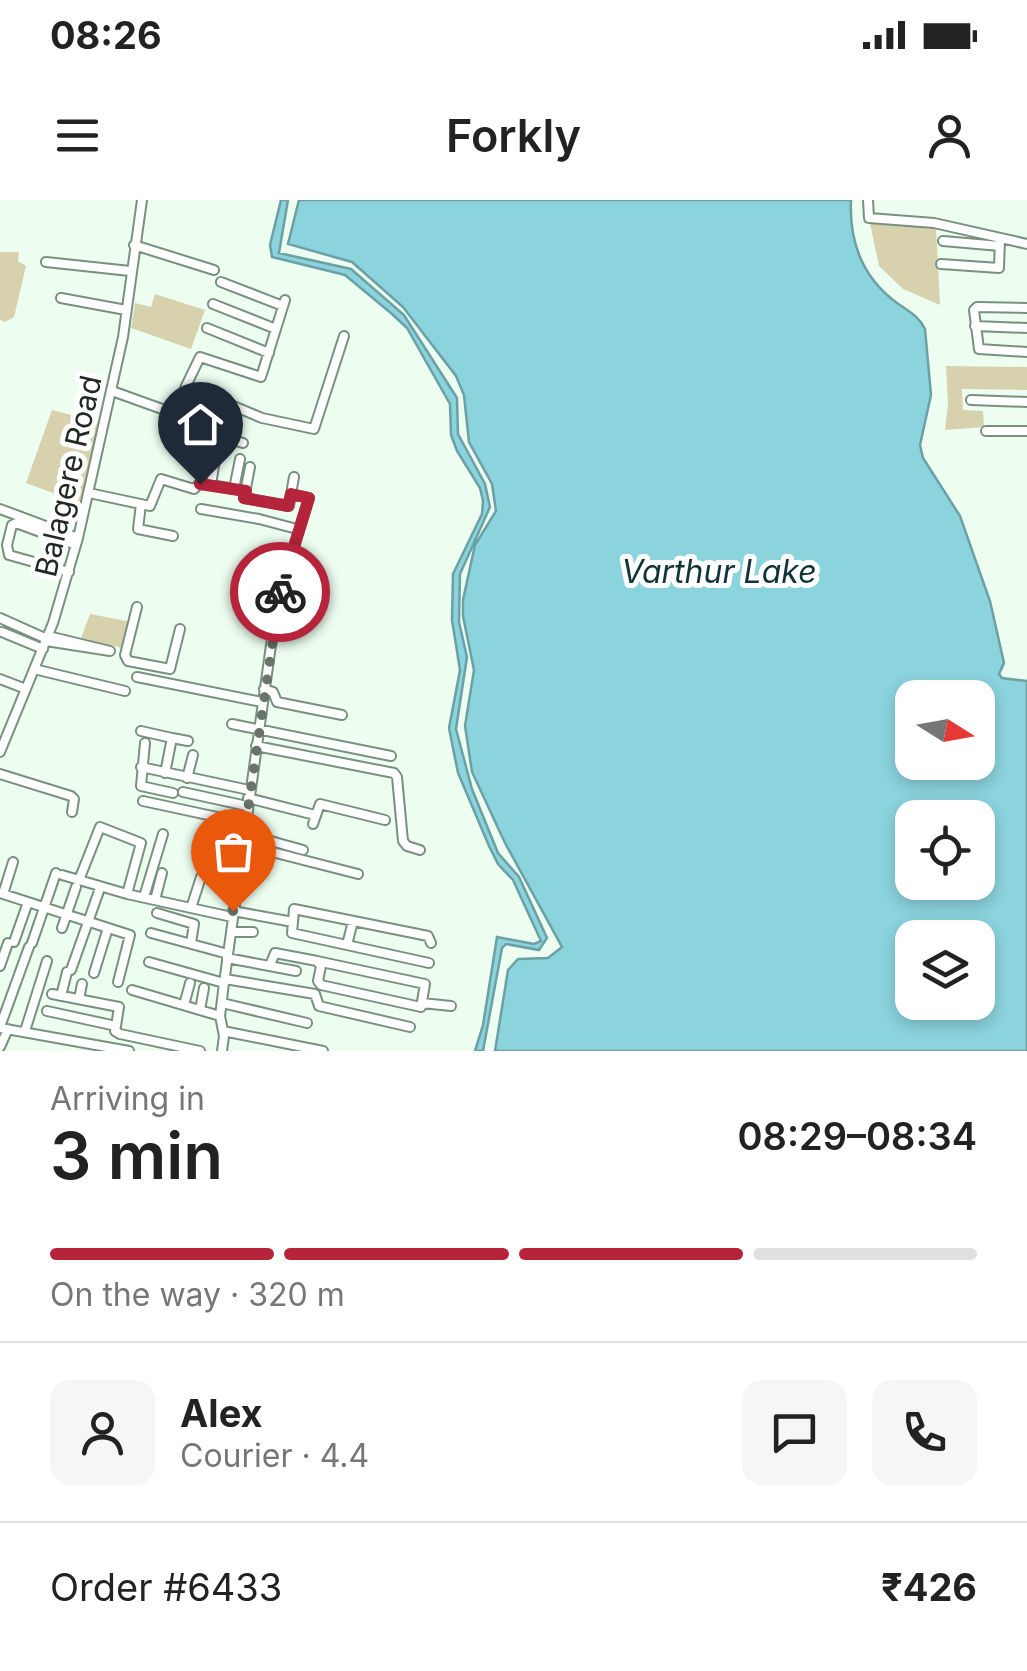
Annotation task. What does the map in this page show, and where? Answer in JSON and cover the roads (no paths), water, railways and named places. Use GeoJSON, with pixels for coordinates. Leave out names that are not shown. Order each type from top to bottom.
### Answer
{"type":"FeatureCollection","features":[{"type":"Feature","properties":{"kind":"street","name":"Balagere Road"},"geometry":{"type":"LineString","coordinates":[[0,752],[4,729],[46,641],[77,542],[112,391],[142,200]]}},
{"type":"Feature","properties":{"kind":"street"},"geometry":{"type":"LineString","coordinates":[[868,200],[868,218],[934,223],[1000,242]]}},
{"type":"Feature","properties":{"kind":"street"},"geometry":{"type":"LineString","coordinates":[[942,241],[1027,244]]}},
{"type":"Feature","properties":{"kind":"street"},"geometry":{"type":"LineString","coordinates":[[941,264],[999,268],[1000,242]]}},
{"type":"Feature","properties":{"kind":"street"},"geometry":{"type":"LineString","coordinates":[[134,245],[214,270]]}},
{"type":"Feature","properties":{"kind":"street"},"geometry":{"type":"LineString","coordinates":[[46,262],[130,271]]}},
{"type":"Feature","properties":{"kind":"street"},"geometry":{"type":"LineString","coordinates":[[222,282],[284,303],[262,375],[258,378],[197,357],[174,420],[243,443]]}},
{"type":"Feature","properties":{"kind":"street"},"geometry":{"type":"LineString","coordinates":[[62,298],[126,310]]}},
{"type":"Feature","properties":{"kind":"street"},"geometry":{"type":"LineString","coordinates":[[213,304],[276,329]]}},
{"type":"Feature","properties":{"kind":"street"},"geometry":{"type":"LineString","coordinates":[[1027,308],[977,306],[975,326],[979,349],[1027,352]]}},
{"type":"Feature","properties":{"kind":"street"},"geometry":{"type":"LineString","coordinates":[[975,326],[1027,328]]}},
{"type":"Feature","properties":{"kind":"street"},"geometry":{"type":"LineString","coordinates":[[207,328],[269,353]]}},
{"type":"Feature","properties":{"kind":"street"},"geometry":{"type":"LineString","coordinates":[[186,386],[262,418],[314,429],[344,336]]}},
{"type":"Feature","properties":{"kind":"street"},"geometry":{"type":"LineString","coordinates":[[112,391],[176,414]]}},
{"type":"Feature","properties":{"kind":"street"},"geometry":{"type":"LineString","coordinates":[[971,400],[1027,402]]}},
{"type":"Feature","properties":{"kind":"street"},"geometry":{"type":"LineString","coordinates":[[986,431],[1027,431]]}},
{"type":"Feature","properties":{"kind":"street"},"geometry":{"type":"LineString","coordinates":[[211,485],[216,453]]}},
{"type":"Feature","properties":{"kind":"street"},"geometry":{"type":"LineString","coordinates":[[234,489],[240,459]]}},
{"type":"Feature","properties":{"kind":"street"},"geometry":{"type":"LineString","coordinates":[[250,467],[244,498],[288,506],[294,478]]}},
{"type":"Feature","properties":{"kind":"street"},"geometry":{"type":"LineString","coordinates":[[146,476],[194,489],[200,484],[246,491]]}},
{"type":"Feature","properties":{"kind":"street"},"geometry":{"type":"LineString","coordinates":[[89,493],[153,503],[158,480]]}},
{"type":"Feature","properties":{"kind":"street"},"geometry":{"type":"LineString","coordinates":[[222,1051],[224,981],[277,602],[309,498],[291,494]]}},
{"type":"Feature","properties":{"kind":"street"},"geometry":{"type":"LineString","coordinates":[[142,504],[138,528],[174,536]]}},
{"type":"Feature","properties":{"kind":"street"},"geometry":{"type":"LineString","coordinates":[[0,509],[77,542]]}},
{"type":"Feature","properties":{"kind":"street"},"geometry":{"type":"LineString","coordinates":[[201,509],[297,529]]}},
{"type":"Feature","properties":{"kind":"street"},"geometry":{"type":"LineString","coordinates":[[69,572],[9,554],[6,545],[16,523],[77,542]]}},
{"type":"Feature","properties":{"kind":"street"},"geometry":{"type":"LineString","coordinates":[[137,607],[125,655],[128,661],[169,670],[180,629]]}},
{"type":"Feature","properties":{"kind":"street"},"geometry":{"type":"LineString","coordinates":[[0,618],[46,641]]}},
{"type":"Feature","properties":{"kind":"street"},"geometry":{"type":"LineString","coordinates":[[2,632],[125,655]]}},
{"type":"Feature","properties":{"kind":"street"},"geometry":{"type":"LineString","coordinates":[[34,669],[125,691]]}},
{"type":"Feature","properties":{"kind":"street"},"geometry":{"type":"LineString","coordinates":[[137,677],[262,702]]}},
{"type":"Feature","properties":{"kind":"street"},"geometry":{"type":"LineString","coordinates":[[0,679],[26,689]]}},
{"type":"Feature","properties":{"kind":"street"},"geometry":{"type":"LineString","coordinates":[[264,689],[272,690],[277,702],[342,715]]}},
{"type":"Feature","properties":{"kind":"street"},"geometry":{"type":"LineString","coordinates":[[232,724],[391,756]]}},
{"type":"Feature","properties":{"kind":"street"},"geometry":{"type":"LineString","coordinates":[[141,730],[188,742]]}},
{"type":"Feature","properties":{"kind":"street"},"geometry":{"type":"LineString","coordinates":[[165,773],[172,738]]}},
{"type":"Feature","properties":{"kind":"street"},"geometry":{"type":"LineString","coordinates":[[145,743],[141,786],[248,798]]}},
{"type":"Feature","properties":{"kind":"street"},"geometry":{"type":"LineString","coordinates":[[256,746],[394,773],[398,777],[403,841],[420,850]]}},
{"type":"Feature","properties":{"kind":"street"},"geometry":{"type":"LineString","coordinates":[[188,778],[192,754]]}},
{"type":"Feature","properties":{"kind":"street"},"geometry":{"type":"LineString","coordinates":[[142,767],[188,778],[314,820],[320,804],[384,820]]}},
{"type":"Feature","properties":{"kind":"street"},"geometry":{"type":"LineString","coordinates":[[0,774],[71,796],[72,812]]}},
{"type":"Feature","properties":{"kind":"street"},"geometry":{"type":"LineString","coordinates":[[143,801],[245,823]]}},
{"type":"Feature","properties":{"kind":"street"},"geometry":{"type":"LineString","coordinates":[[62,928],[100,827],[142,843],[126,894]]}},
{"type":"Feature","properties":{"kind":"street"},"geometry":{"type":"LineString","coordinates":[[144,897],[163,834]]}},
{"type":"Feature","properties":{"kind":"street"},"geometry":{"type":"LineString","coordinates":[[255,848],[260,838],[303,850]]}},
{"type":"Feature","properties":{"kind":"street"},"geometry":{"type":"LineString","coordinates":[[241,844],[358,874]]}},
{"type":"Feature","properties":{"kind":"street"},"geometry":{"type":"LineString","coordinates":[[13,862],[1,893],[130,936],[118,982]]}},
{"type":"Feature","properties":{"kind":"street"},"geometry":{"type":"LineString","coordinates":[[0,1047],[31,945],[59,874],[78,884],[192,908],[292,922]]}},
{"type":"Feature","properties":{"kind":"street"},"geometry":{"type":"LineString","coordinates":[[156,900],[162,874]]}},
{"type":"Feature","properties":{"kind":"street"},"geometry":{"type":"LineString","coordinates":[[192,908],[201,877]]}},
{"type":"Feature","properties":{"kind":"street"},"geometry":{"type":"LineString","coordinates":[[99,891],[57,995],[118,1008],[116,1032],[200,1051]]}},
{"type":"Feature","properties":{"kind":"street"},"geometry":{"type":"LineString","coordinates":[[0,966],[28,902]]}},
{"type":"Feature","properties":{"kind":"street"},"geometry":{"type":"LineString","coordinates":[[429,963],[292,933],[294,909],[428,936],[431,943]]}},
{"type":"Feature","properties":{"kind":"street"},"geometry":{"type":"LineString","coordinates":[[157,913],[194,924],[191,942]]}},
{"type":"Feature","properties":{"kind":"street"},"geometry":{"type":"LineString","coordinates":[[347,946],[352,920]]}},
{"type":"Feature","properties":{"kind":"street"},"geometry":{"type":"LineString","coordinates":[[94,973],[108,928]]}},
{"type":"Feature","properties":{"kind":"street"},"geometry":{"type":"LineString","coordinates":[[231,932],[252,932]]}},
{"type":"Feature","properties":{"kind":"street"},"geometry":{"type":"LineString","coordinates":[[151,933],[296,971]]}},
{"type":"Feature","properties":{"kind":"street"},"geometry":{"type":"LineString","coordinates":[[270,965],[274,952],[317,961],[425,984],[422,1003],[418,1008],[320,984],[321,966],[317,961]]}},
{"type":"Feature","properties":{"kind":"street"},"geometry":{"type":"LineString","coordinates":[[26,1032],[48,961]]}},
{"type":"Feature","properties":{"kind":"street"},"geometry":{"type":"LineString","coordinates":[[149,962],[224,981],[316,994],[319,1006],[410,1027]]}},
{"type":"Feature","properties":{"kind":"street"},"geometry":{"type":"LineString","coordinates":[[184,1005],[190,982]]}},
{"type":"Feature","properties":{"kind":"street"},"geometry":{"type":"LineString","coordinates":[[79,999],[82,984]]}},
{"type":"Feature","properties":{"kind":"street"},"geometry":{"type":"LineString","coordinates":[[200,1010],[204,988]]}},
{"type":"Feature","properties":{"kind":"street"},"geometry":{"type":"LineString","coordinates":[[132,990],[220,1016]]}},
{"type":"Feature","properties":{"kind":"street"},"geometry":{"type":"LineString","coordinates":[[222,1003],[307,1022]]}},
{"type":"Feature","properties":{"kind":"street"},"geometry":{"type":"LineString","coordinates":[[422,1003],[451,1006]]}},
{"type":"Feature","properties":{"kind":"street"},"geometry":{"type":"LineString","coordinates":[[46,1011],[116,1026]]}},
{"type":"Feature","properties":{"kind":"street"},"geometry":{"type":"LineString","coordinates":[[3,1028],[127,1051]]}},
{"type":"Feature","properties":{"kind":"street"},"geometry":{"type":"LineString","coordinates":[[223,1031],[323,1051]]}},
{"type":"Feature","properties":{"kind":"water"},"geometry":{"type":"Polygon","coordinates":[[[281,200],[288,200],[279,253],[351,269],[404,315],[457,398],[458,434],[485,484],[490,507],[460,574],[459,622],[467,657],[456,729],[472,789],[498,853],[519,877],[547,938],[539,950],[506,944],[502,948],[483,1051],[475,1051],[497,937],[534,944],[541,941],[513,880],[498,864],[489,846],[458,773],[449,728],[460,670],[452,620],[453,574],[482,514],[480,488],[451,435],[450,404],[407,328],[345,275],[272,257],[270,245],[281,200]]]}},
{"type":"Feature","properties":{"kind":"water","name":"Varthur Lake"},"geometry":{"type":"Polygon","coordinates":[[[299,200],[851,200],[856,244],[867,270],[885,293],[925,329],[931,395],[920,445],[923,458],[960,516],[990,601],[1004,663],[999,674],[1002,678],[1027,681],[1027,1051],[495,1051],[508,970],[518,959],[548,958],[562,947],[505,843],[472,772],[465,726],[474,670],[463,600],[475,545],[496,511],[492,484],[469,442],[464,395],[456,376],[403,307],[352,262],[288,244],[299,200]]]}}]}
